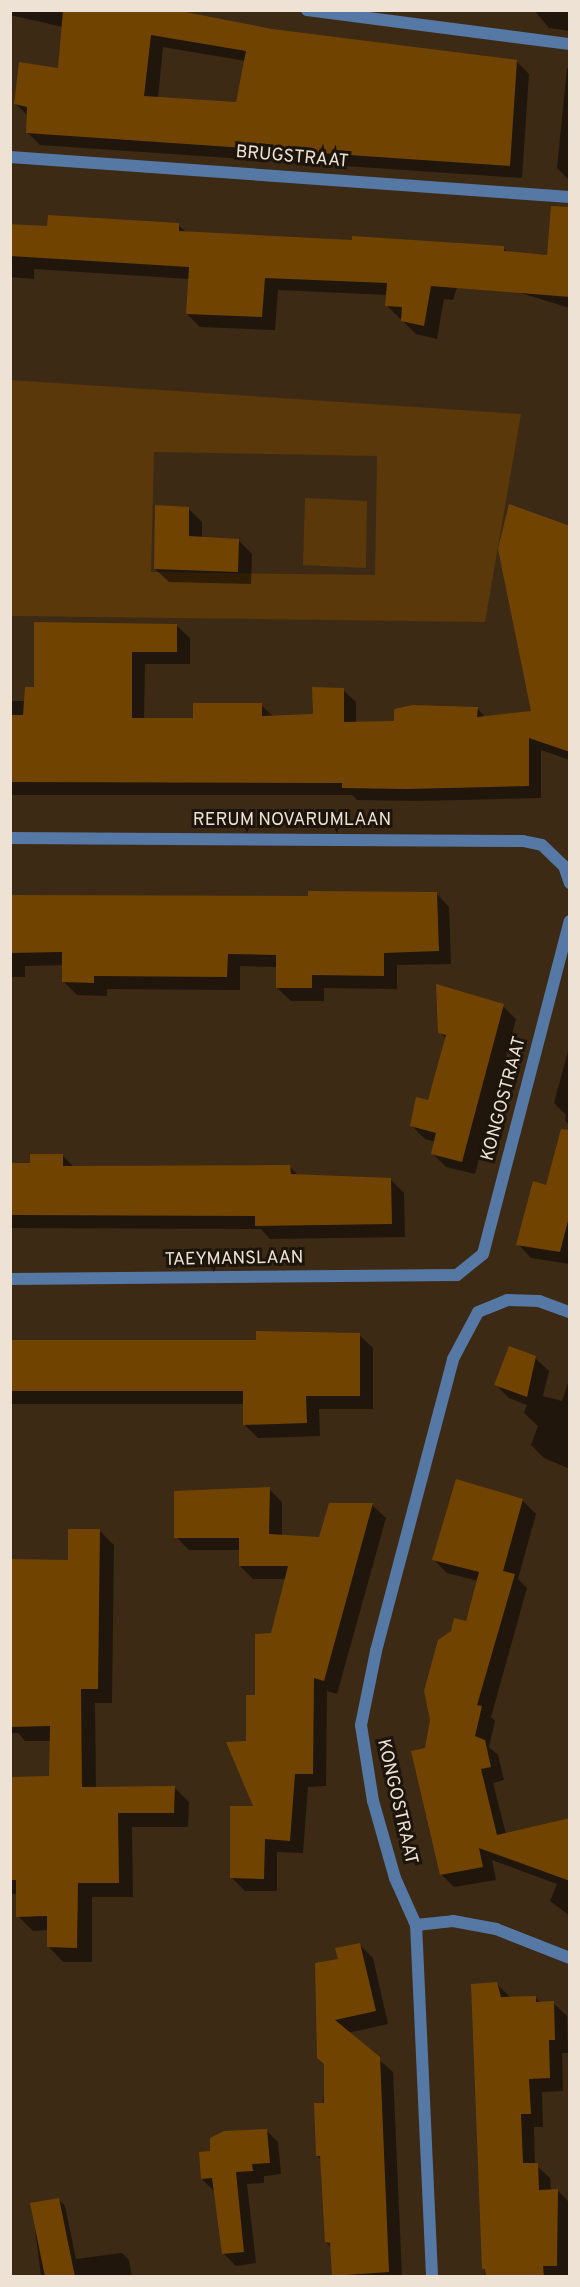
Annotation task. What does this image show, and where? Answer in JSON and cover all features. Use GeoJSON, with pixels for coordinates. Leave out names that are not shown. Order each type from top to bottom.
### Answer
{"type":"FeatureCollection","features":[{"type":"Feature","properties":{"kind":"street"},"geometry":{"type":"LineString","coordinates":[[307,10],[570,44]]}},
{"type":"Feature","properties":{"kind":"street","name":"BRUGSTRAAT"},"geometry":{"type":"LineString","coordinates":[[10,158],[570,197]]}},
{"type":"Feature","properties":{"kind":"street","name":"RERUM NOVARUMLAAN"},"geometry":{"type":"LineString","coordinates":[[10,838],[523,841],[542,845],[564,866],[570,883]]}},
{"type":"Feature","properties":{"kind":"street","name":"KONGOSTRAAT"},"geometry":{"type":"LineString","coordinates":[[457,1275],[483,1254],[570,921]]}},
{"type":"Feature","properties":{"kind":"street","name":"TAEYMANSLAAN"},"geometry":{"type":"LineString","coordinates":[[10,1279],[457,1275]]}},
{"type":"Feature","properties":{"kind":"street","name":"KONGOSTRAAT"},"geometry":{"type":"LineString","coordinates":[[432,2277],[416,1925],[395,1878],[373,1801],[361,1725],[376,1652],[453,1359],[478,1312],[507,1300],[539,1301],[570,1312]]}},
{"type":"Feature","properties":{"kind":"street"},"geometry":{"type":"LineString","coordinates":[[416,1925],[453,1921],[496,1929],[570,1958]]}},
{"type":"Feature","properties":{"kind":"shaded area"},"geometry":{"type":"Polygon","coordinates":[[[10,380],[521,414],[485,622],[11,616],[10,380]],[[154,452],[151,572],[375,575],[377,456],[154,452]]]}},
{"type":"Feature","properties":{"kind":"shaded area"},"geometry":{"type":"Polygon","coordinates":[[[305,498],[367,501],[366,568],[303,565],[305,498]]]}},
{"type":"Feature","properties":{"kind":"building"},"geometry":{"type":"Polygon","coordinates":[[[63,10],[175,10],[272,29],[517,60],[510,166],[26,133],[27,107],[14,104],[19,62],[58,68],[63,10]],[[151,35],[144,96],[236,102],[246,51],[151,35]]]}},
{"type":"Feature","properties":{"kind":"building"},"geometry":{"type":"Polygon","coordinates":[[[551,206],[570,207],[570,297],[431,286],[424,326],[401,321],[402,307],[385,306],[387,283],[265,278],[262,317],[186,314],[189,267],[10,256],[10,224],[47,226],[48,215],[179,223],[179,231],[352,240],[352,236],[504,246],[504,251],[547,255],[551,206]]]}},
{"type":"Feature","properties":{"kind":"building"},"geometry":{"type":"Polygon","coordinates":[[[509,504],[570,526],[570,752],[529,738],[529,786],[407,789],[342,788],[342,783],[10,782],[10,715],[23,715],[25,687],[34,687],[34,622],[177,624],[177,652],[132,652],[132,718],[193,718],[193,703],[262,703],[262,716],[313,714],[312,687],[344,688],[344,722],[394,721],[394,709],[413,705],[478,707],[477,717],[531,711],[498,549],[509,504]]]}},
{"type":"Feature","properties":{"kind":"building"},"geometry":{"type":"Polygon","coordinates":[[[155,505],[189,507],[189,536],[239,539],[238,572],[154,569],[155,505]]]}},
{"type":"Feature","properties":{"kind":"building"},"geometry":{"type":"Polygon","coordinates":[[[308,891],[437,892],[439,951],[384,953],[384,976],[312,975],[312,988],[276,988],[276,955],[228,954],[227,977],[94,976],[94,983],[62,982],[62,952],[10,953],[10,895],[308,896],[308,891]]]}},
{"type":"Feature","properties":{"kind":"building"},"geometry":{"type":"Polygon","coordinates":[[[436,984],[504,1004],[462,1162],[431,1154],[436,1133],[410,1126],[416,1097],[428,1100],[446,1035],[438,1033],[436,984]]]}},
{"type":"Feature","properties":{"kind":"building"},"geometry":{"type":"Polygon","coordinates":[[[561,1129],[570,1130],[570,1213],[560,1252],[516,1245],[533,1181],[546,1185],[561,1129]]]}},
{"type":"Feature","properties":{"kind":"building"},"geometry":{"type":"Polygon","coordinates":[[[30,1154],[63,1154],[63,1166],[290,1165],[291,1174],[391,1178],[392,1224],[255,1226],[255,1216],[10,1215],[10,1163],[30,1163],[30,1154]]]}},
{"type":"Feature","properties":{"kind":"building"},"geometry":{"type":"Polygon","coordinates":[[[256,1331],[360,1333],[360,1396],[306,1396],[307,1423],[243,1425],[243,1391],[10,1391],[10,1340],[256,1340],[256,1331]]]}},
{"type":"Feature","properties":{"kind":"building"},"geometry":{"type":"Polygon","coordinates":[[[509,1346],[536,1356],[527,1397],[494,1385],[509,1346]]]}},
{"type":"Feature","properties":{"kind":"building"},"geometry":{"type":"Polygon","coordinates":[[[456,1479],[523,1499],[503,1571],[515,1574],[477,1705],[482,1706],[475,1736],[485,1740],[491,1767],[481,1769],[497,1835],[570,1818],[570,1881],[479,1848],[483,1867],[440,1875],[411,1751],[425,1748],[430,1720],[424,1691],[438,1640],[451,1631],[454,1618],[466,1621],[479,1572],[432,1560],[456,1479]]]}},
{"type":"Feature","properties":{"kind":"building"},"geometry":{"type":"Polygon","coordinates":[[[270,1487],[269,1534],[319,1537],[329,1503],[373,1503],[324,1681],[314,1678],[313,1774],[295,1774],[290,1841],[265,1839],[264,1879],[230,1878],[230,1806],[253,1806],[226,1742],[246,1741],[246,1695],[255,1695],[255,1634],[271,1633],[288,1566],[239,1566],[239,1538],[174,1538],[174,1491],[270,1487]]]}},
{"type":"Feature","properties":{"kind":"building"},"geometry":{"type":"Polygon","coordinates":[[[68,1529],[100,1529],[98,1689],[81,1689],[82,1787],[175,1786],[174,1813],[118,1813],[119,1883],[78,1883],[77,1948],[47,1947],[47,1916],[16,1917],[16,1880],[10,1880],[10,1777],[49,1776],[50,1726],[10,1727],[10,1559],[68,1560],[68,1529]]]}},
{"type":"Feature","properties":{"kind":"building"},"geometry":{"type":"Polygon","coordinates":[[[360,1943],[376,2011],[335,2020],[380,2057],[389,2272],[332,2276],[330,2243],[325,2242],[320,2156],[316,2156],[314,2103],[324,2103],[324,2064],[317,2058],[315,1963],[338,1959],[335,1948],[360,1943]]]}},
{"type":"Feature","properties":{"kind":"building"},"geometry":{"type":"Polygon","coordinates":[[[497,1982],[501,1997],[536,1996],[536,2002],[554,2001],[555,2040],[549,2040],[550,2078],[529,2079],[531,2114],[521,2114],[523,2163],[538,2163],[539,2190],[558,2189],[557,2266],[543,2266],[544,2277],[486,2277],[485,2269],[482,2269],[471,1984],[497,1982]]]}},
{"type":"Feature","properties":{"kind":"building"},"geometry":{"type":"Polygon","coordinates":[[[267,2129],[270,2163],[252,2164],[253,2171],[236,2172],[244,2252],[222,2254],[212,2178],[201,2179],[199,2152],[210,2151],[210,2138],[224,2131],[267,2129]]]}},
{"type":"Feature","properties":{"kind":"building"},"geometry":{"type":"Polygon","coordinates":[[[59,2198],[75,2277],[45,2277],[30,2203],[59,2198]]]}}]}
